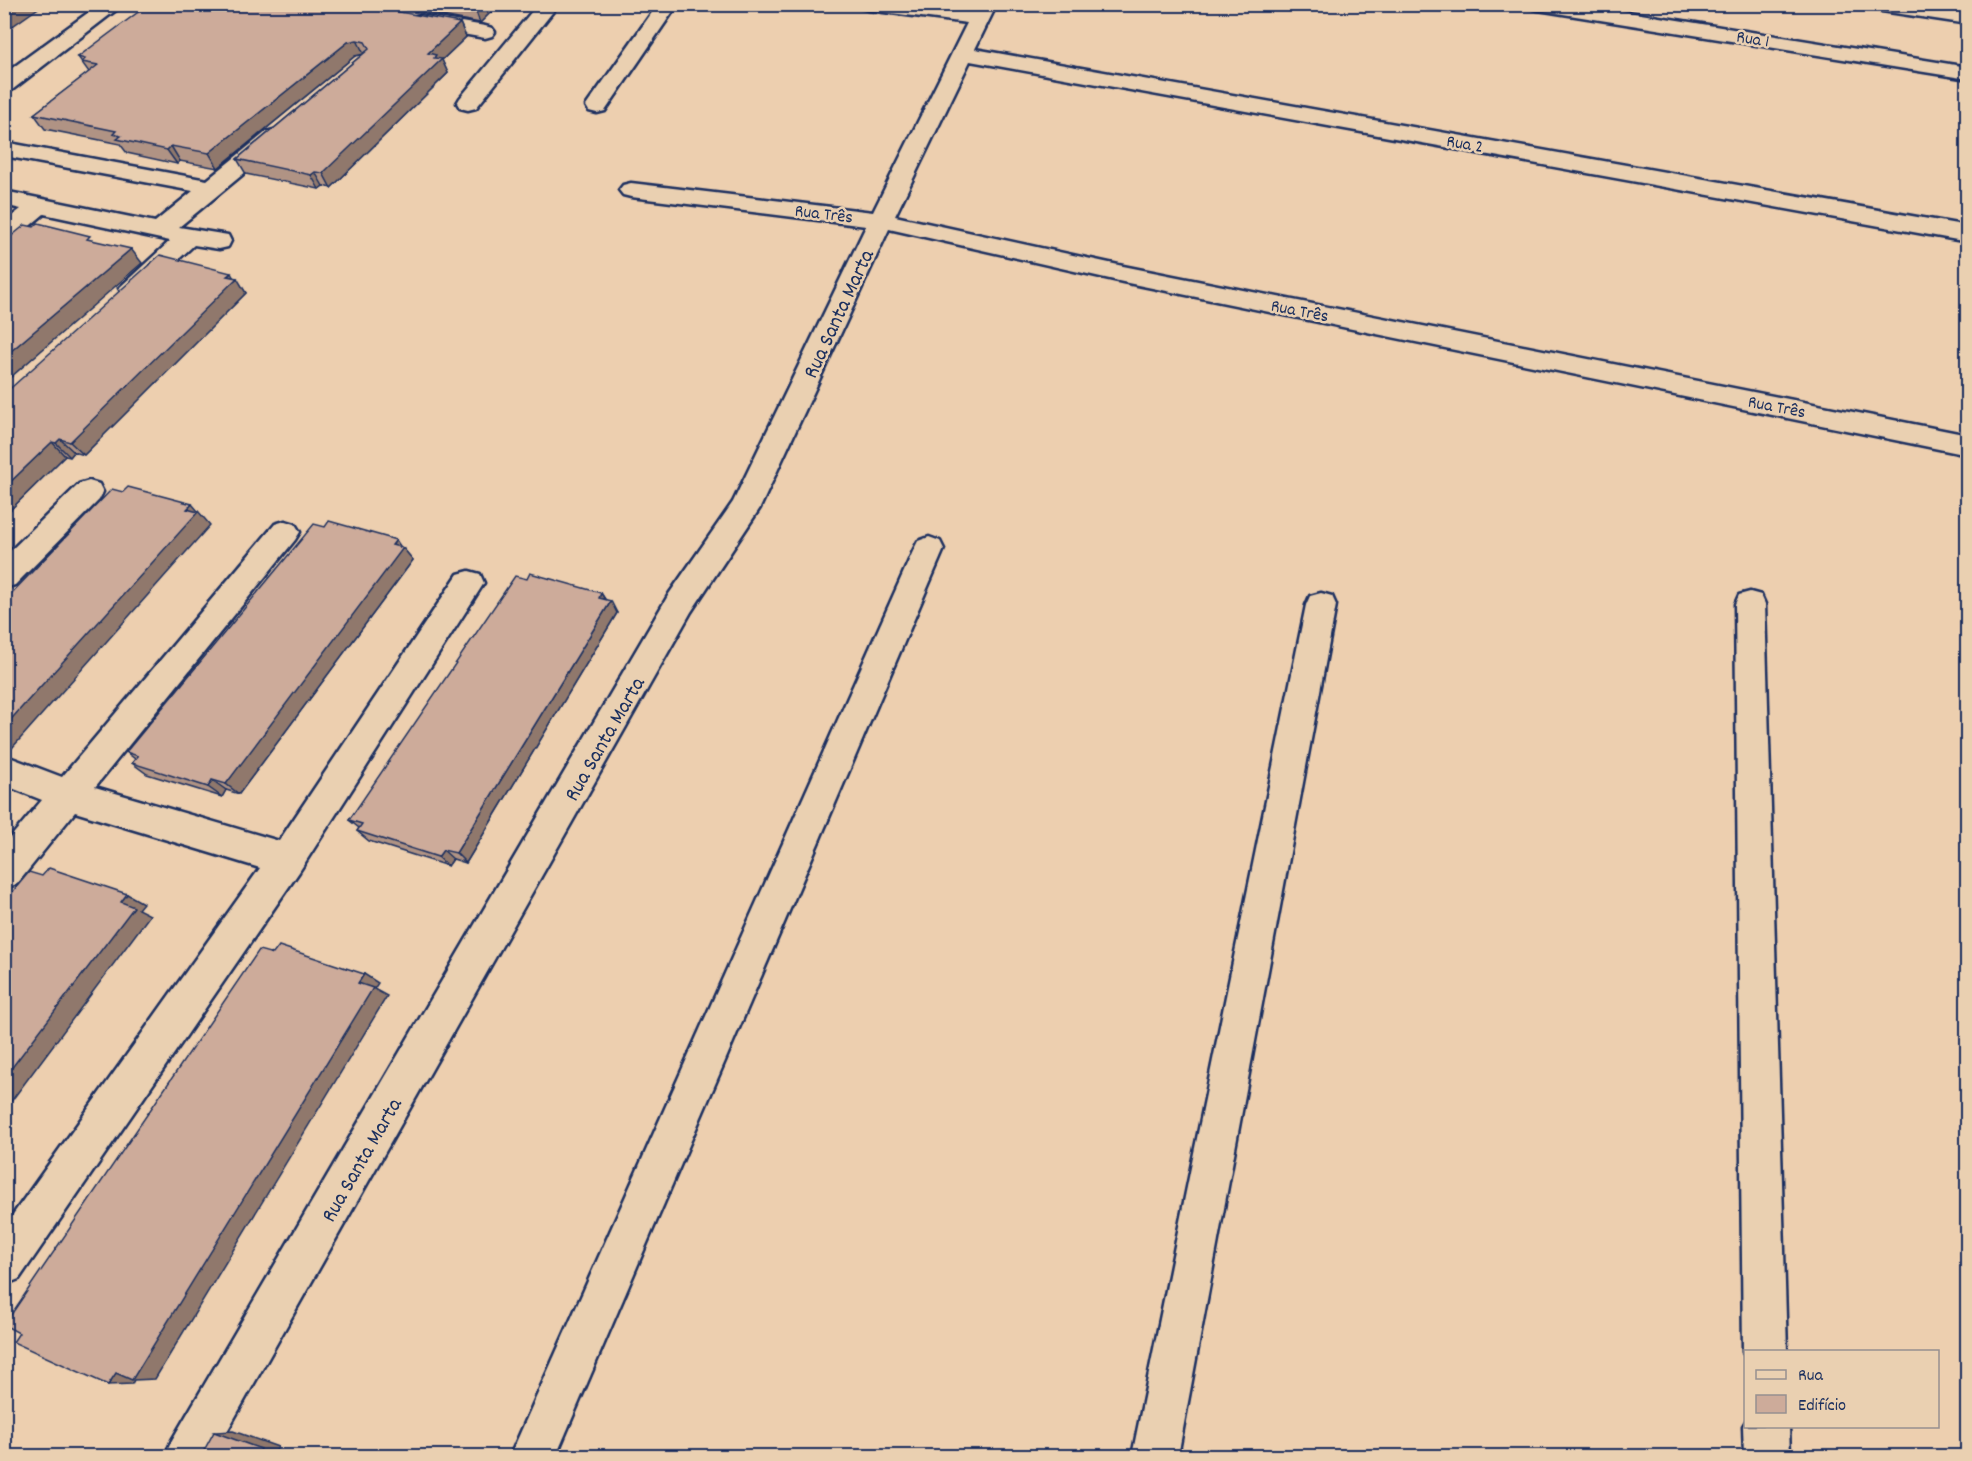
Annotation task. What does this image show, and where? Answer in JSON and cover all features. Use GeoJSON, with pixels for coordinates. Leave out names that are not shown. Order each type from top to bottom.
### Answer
{"type":"FeatureCollection","features":[{"type":"Feature","properties":{"kind":"street"},"geometry":{"type":"LineString","coordinates":[[4,85],[114,4]]}},
{"type":"Feature","properties":{"kind":"street"},"geometry":{"type":"LineString","coordinates":[[468,103],[549,4]]}},
{"type":"Feature","properties":{"kind":"street"},"geometry":{"type":"LineString","coordinates":[[597,106],[668,4]]}},
{"type":"Feature","properties":{"kind":"street"},"geometry":{"type":"LineString","coordinates":[[868,4],[984,12]]}},
{"type":"Feature","properties":{"kind":"street","name":"Rua 1"},"geometry":{"type":"LineString","coordinates":[[1538,4],[1968,73]]}},
{"type":"Feature","properties":{"kind":"street"},"geometry":{"type":"LineString","coordinates":[[1679,4],[1681,27]]}},
{"type":"Feature","properties":{"kind":"street"},"geometry":{"type":"LineString","coordinates":[[1875,4],[1968,18]]}},
{"type":"Feature","properties":{"kind":"street"},"geometry":{"type":"LineString","coordinates":[[1965,4],[1968,13]]}},
{"type":"Feature","properties":{"kind":"street","name":"Rua Santa Marta"},"geometry":{"type":"LineString","coordinates":[[188,1456],[680,603],[745,508],[881,220],[984,12]]}},
{"type":"Feature","properties":{"kind":"street"},"geometry":{"type":"LineString","coordinates":[[405,18],[485,32]]}},
{"type":"Feature","properties":{"kind":"street","name":"Rua 2"},"geometry":{"type":"LineString","coordinates":[[963,53],[1968,234]]}},
{"type":"Feature","properties":{"kind":"street"},"geometry":{"type":"LineString","coordinates":[[159,231],[292,121]]}},
{"type":"Feature","properties":{"kind":"street"},"geometry":{"type":"LineString","coordinates":[[4,149],[213,188]]}},
{"type":"Feature","properties":{"kind":"street","name":"Rua Três"},"geometry":{"type":"LineString","coordinates":[[631,190],[881,220],[1123,274],[1968,445]]}},
{"type":"Feature","properties":{"kind":"street"},"geometry":{"type":"LineString","coordinates":[[4,198],[38,207],[219,241]]}},
{"type":"Feature","properties":{"kind":"street"},"geometry":{"type":"LineString","coordinates":[[4,235],[38,207]]}},
{"type":"Feature","properties":{"kind":"street"},"geometry":{"type":"LineString","coordinates":[[110,308],[189,237]]}},
{"type":"Feature","properties":{"kind":"street"},"geometry":{"type":"LineString","coordinates":[[4,576],[89,492]]}},
{"type":"Feature","properties":{"kind":"street"},"geometry":{"type":"LineString","coordinates":[[4,872],[70,795],[285,532]]}},
{"type":"Feature","properties":{"kind":"street"},"geometry":{"type":"LineString","coordinates":[[533,1456],[929,549]]}},
{"type":"Feature","properties":{"kind":"street"},"geometry":{"type":"LineString","coordinates":[[4,1264],[287,860],[469,583]]}},
{"type":"Feature","properties":{"kind":"street"},"geometry":{"type":"LineString","coordinates":[[1750,604],[1765,1350]]}},
{"type":"Feature","properties":{"kind":"street"},"geometry":{"type":"LineString","coordinates":[[1155,1456],[1321,605]]}},
{"type":"Feature","properties":{"kind":"street"},"geometry":{"type":"LineString","coordinates":[[4,770],[70,795],[287,860]]}},
{"type":"Feature","properties":{"kind":"street"},"geometry":{"type":"LineString","coordinates":[[1766,1428],[1767,1456]]}},
{"type":"Feature","properties":{"kind":"building"},"geometry":{"type":"Polygon","coordinates":[[[4,4],[14,4],[4,11],[4,4]]]}},
{"type":"Feature","properties":{"kind":"building"},"geometry":{"type":"Polygon","coordinates":[[[149,4],[356,4],[460,23],[428,53],[436,55],[434,58],[442,59],[323,173],[315,172],[311,175],[237,159],[369,49],[365,42],[357,40],[348,42],[209,153],[171,146],[167,150],[117,139],[121,136],[113,134],[116,131],[34,114],[98,65],[82,62],[85,59],[78,57],[149,4]]]}},
{"type":"Feature","properties":{"kind":"building"},"geometry":{"type":"Polygon","coordinates":[[[452,4],[479,4],[475,9],[452,4]]]}},
{"type":"Feature","properties":{"kind":"building"},"geometry":{"type":"Polygon","coordinates":[[[38,223],[90,236],[87,239],[131,249],[4,357],[4,242],[25,225],[34,227],[38,223]]]}},
{"type":"Feature","properties":{"kind":"building"},"geometry":{"type":"Polygon","coordinates":[[[160,255],[231,273],[227,276],[237,278],[70,442],[60,439],[56,443],[52,442],[4,488],[4,394],[160,255]]]}},
{"type":"Feature","properties":{"kind":"building"},"geometry":{"type":"Polygon","coordinates":[[[128,487],[192,504],[187,509],[198,512],[4,727],[4,601],[112,489],[123,492],[128,487]]]}},
{"type":"Feature","properties":{"kind":"building"},"geometry":{"type":"Polygon","coordinates":[[[329,521],[396,540],[392,545],[403,548],[226,784],[212,780],[208,787],[132,763],[138,756],[126,752],[314,524],[325,527],[329,521]]]}},
{"type":"Feature","properties":{"kind":"building"},"geometry":{"type":"Polygon","coordinates":[[[530,573],[601,593],[599,598],[611,601],[456,853],[443,850],[438,857],[357,831],[362,824],[349,820],[515,576],[527,579],[530,573]]]}},
{"type":"Feature","properties":{"kind":"building"},"geometry":{"type":"Polygon","coordinates":[[[49,868],[127,894],[121,902],[134,907],[4,1078],[4,902],[29,872],[42,876],[49,868]]]}},
{"type":"Feature","properties":{"kind":"building"},"geometry":{"type":"Polygon","coordinates":[[[279,946],[364,974],[358,983],[373,988],[132,1380],[116,1373],[108,1385],[13,1342],[19,1333],[4,1325],[259,950],[273,954],[279,946]]]}},
{"type":"Feature","properties":{"kind":"building"},"geometry":{"type":"Polygon","coordinates":[[[214,1432],[261,1449],[257,1456],[201,1456],[214,1432]]]}}]}
